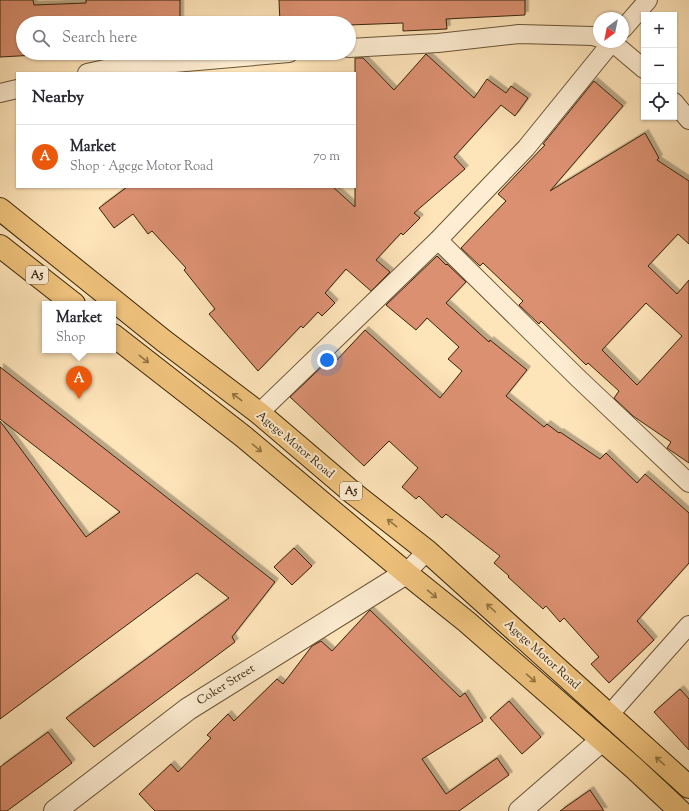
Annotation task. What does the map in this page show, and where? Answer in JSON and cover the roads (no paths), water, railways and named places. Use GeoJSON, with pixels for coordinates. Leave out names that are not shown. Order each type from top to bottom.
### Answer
{"type":"FeatureCollection","features":[{"type":"Feature","properties":{"kind":"highway","name":"Agege Motor Road"},"geometry":{"type":"LineString","coordinates":[[0,209],[114,301]]}},
{"type":"Feature","properties":{"kind":"highway","name":"A5"},"geometry":{"type":"LineString","coordinates":[[1,248],[70,301]]}},
{"type":"Feature","properties":{"kind":"highway","name":"Agege Motor Road"},"geometry":{"type":"LineString","coordinates":[[116,302],[259,413],[353,493],[428,551],[689,787]]}},
{"type":"Feature","properties":{"kind":"highway","name":"Agege Motor Road"},"geometry":{"type":"LineString","coordinates":[[116,337],[244,437],[406,573],[467,622],[602,740],[680,811]]}},
{"type":"Feature","properties":{"kind":"street"},"geometry":{"type":"LineString","coordinates":[[629,22],[648,0]]}},
{"type":"Feature","properties":{"kind":"street"},"geometry":{"type":"LineString","coordinates":[[356,48],[438,43],[519,34],[593,36]]}},
{"type":"Feature","properties":{"kind":"street"},"geometry":{"type":"LineString","coordinates":[[259,413],[438,240],[526,148],[607,48]]}},
{"type":"Feature","properties":{"kind":"street"},"geometry":{"type":"LineString","coordinates":[[619,48],[641,66]]}},
{"type":"Feature","properties":{"kind":"street"},"geometry":{"type":"LineString","coordinates":[[92,72],[105,69],[208,60]]}},
{"type":"Feature","properties":{"kind":"street"},"geometry":{"type":"LineString","coordinates":[[0,93],[16,89]]}},
{"type":"Feature","properties":{"kind":"street"},"geometry":{"type":"LineString","coordinates":[[677,106],[689,120]]}},
{"type":"Feature","properties":{"kind":"street"},"geometry":{"type":"LineString","coordinates":[[438,240],[573,373],[689,483]]}},
{"type":"Feature","properties":{"kind":"street"},"geometry":{"type":"LineString","coordinates":[[406,573],[428,551]]}},
{"type":"Feature","properties":{"kind":"street","name":"Coker Street"},"geometry":{"type":"LineString","coordinates":[[55,811],[188,709],[406,573]]}},
{"type":"Feature","properties":{"kind":"street"},"geometry":{"type":"LineString","coordinates":[[609,715],[689,625]]}},
{"type":"Feature","properties":{"kind":"street"},"geometry":{"type":"LineString","coordinates":[[520,811],[602,740]]}},
{"type":"Feature","properties":{"kind":"place","name":"Market"},"geometry":{"type":"Point","coordinates":[79,399]}}]}
